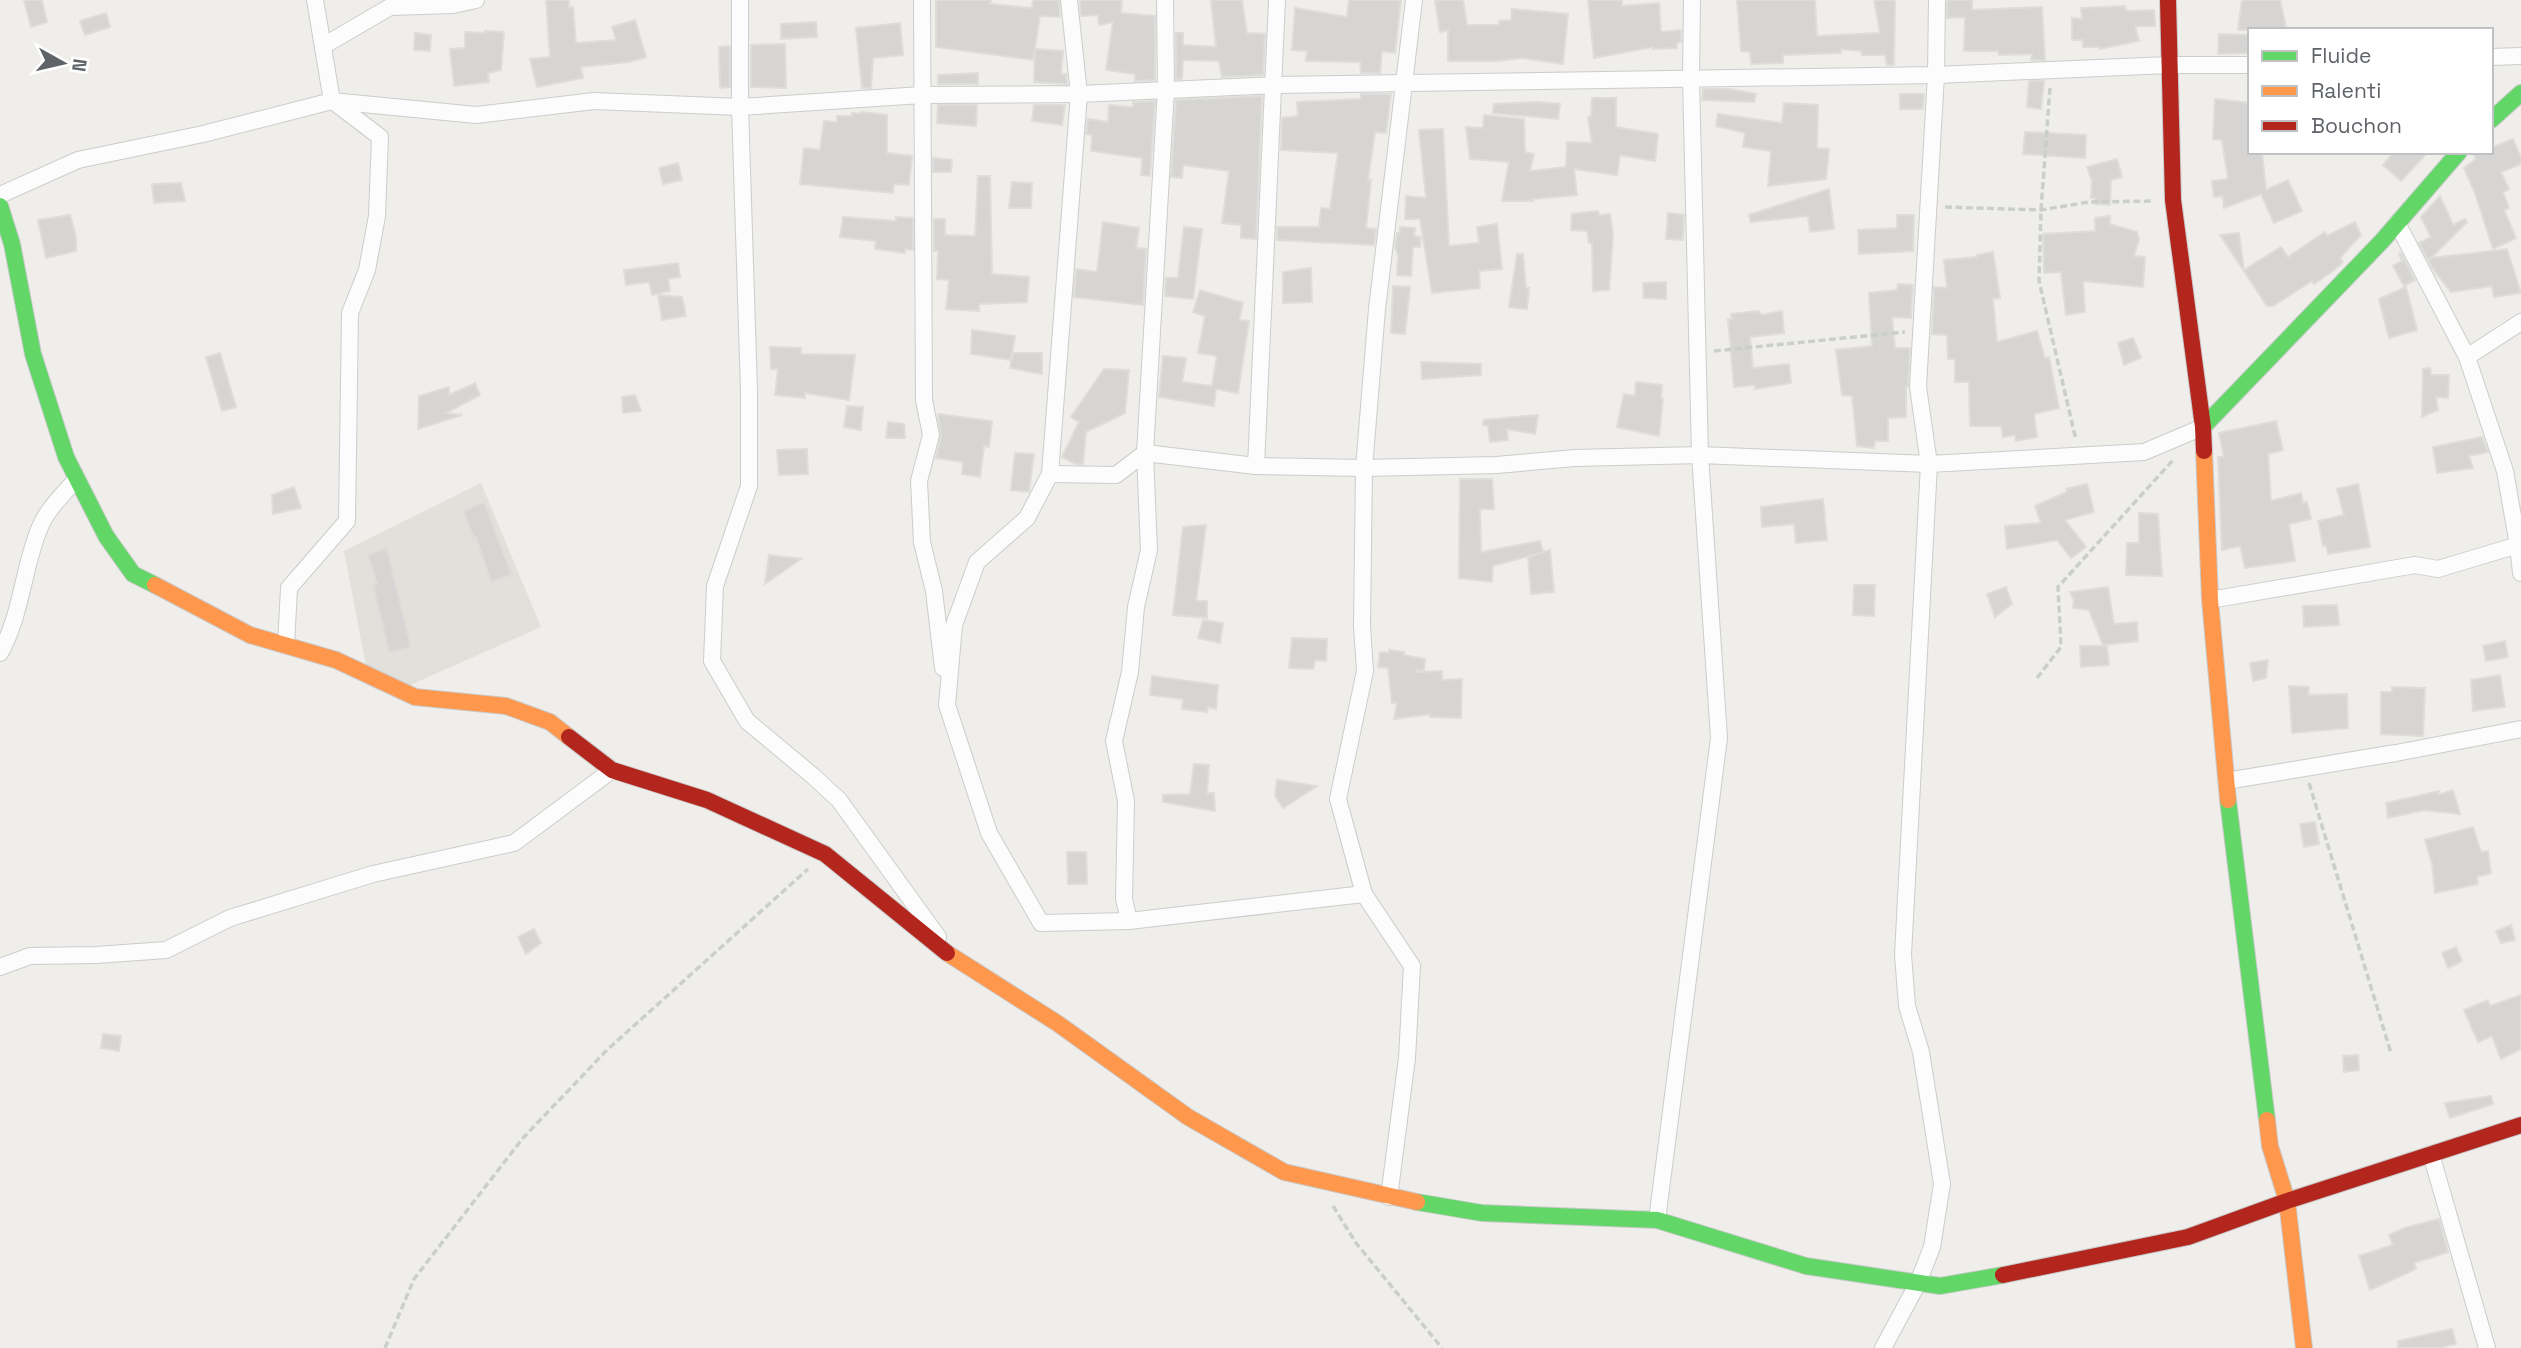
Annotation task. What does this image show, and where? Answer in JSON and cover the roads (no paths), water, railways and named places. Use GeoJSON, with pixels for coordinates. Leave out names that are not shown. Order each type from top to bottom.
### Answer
{"type":"FeatureCollection","features":[{"type":"Feature","properties":{"kind":"street"},"geometry":{"type":"LineString","coordinates":[[286,645],[289,588],[348,521],[350,313],[367,270],[377,216],[380,137],[332,100],[315,0]]}},
{"type":"Feature","properties":{"kind":"street"},"geometry":{"type":"LineString","coordinates":[[323,46],[390,7],[453,5],[476,0]]}},
{"type":"Feature","properties":{"kind":"street"},"geometry":{"type":"LineString","coordinates":[[740,0],[740,107],[750,486],[715,586],[712,661],[747,721],[839,800],[952,957]]}},
{"type":"Feature","properties":{"kind":"street"},"geometry":{"type":"LineString","coordinates":[[922,0],[924,400],[931,435],[919,481],[922,542],[934,591],[947,705],[989,833],[1041,923],[1129,921],[1364,894]]}},
{"type":"Feature","properties":{"kind":"street"},"geometry":{"type":"LineString","coordinates":[[947,705],[954,625],[977,562],[1027,518],[1050,474],[1079,94],[1069,0]]}},
{"type":"Feature","properties":{"kind":"street"},"geometry":{"type":"LineString","coordinates":[[1129,921],[1124,899],[1126,802],[1114,741],[1130,672],[1136,607],[1149,550],[1145,453],[1166,89],[1165,0]]}},
{"type":"Feature","properties":{"kind":"street"},"geometry":{"type":"LineString","coordinates":[[1256,466],[1277,0]]}},
{"type":"Feature","properties":{"kind":"street"},"geometry":{"type":"LineString","coordinates":[[1389,1197],[1408,1058],[1412,966],[1364,894],[1338,799],[1365,671],[1362,626],[1364,468],[1377,309],[1414,0]]}},
{"type":"Feature","properties":{"kind":"street"},"geometry":{"type":"LineString","coordinates":[[1657,1220],[1719,738],[1700,455],[1691,79],[1692,0]]}},
{"type":"Feature","properties":{"kind":"street"},"geometry":{"type":"LineString","coordinates":[[1883,1348],[1918,1283],[1932,1247],[1942,1184],[1921,1052],[1907,1006],[1903,955],[1929,464],[1918,387],[1936,75],[1937,0]]}},
{"type":"Feature","properties":{"kind":"street"},"geometry":{"type":"LineString","coordinates":[[2168,0],[2173,200],[2203,427],[2210,600],[2226,780],[2270,1146],[2287,1200],[2304,1348]]}},
{"type":"Feature","properties":{"kind":"street"},"geometry":{"type":"LineString","coordinates":[[2493,57],[2521,56]]}},
{"type":"Feature","properties":{"kind":"street"},"geometry":{"type":"LineString","coordinates":[[0,195],[78,160],[203,134],[332,100],[476,115],[594,101],[740,107],[922,95],[1079,94],[1275,85],[1936,75],[2169,65],[2248,65]]}},
{"type":"Feature","properties":{"kind":"street"},"geometry":{"type":"LineString","coordinates":[[2493,118],[2521,93]]}},
{"type":"Feature","properties":{"kind":"street"},"geometry":{"type":"LineString","coordinates":[[1050,474],[1116,475],[1145,453],[1256,466],[1364,468],[1497,465],[1574,458],[1700,455],[1929,464],[2144,452],[2203,427],[2290,340],[2457,154]]}},
{"type":"Feature","properties":{"kind":"street"},"geometry":{"type":"LineString","coordinates":[[0,206],[12,244],[33,354],[66,457],[106,536],[133,574],[250,635],[336,660],[415,697],[506,706],[550,722],[612,770],[707,800],[825,854],[952,957],[1057,1023],[1188,1117],[1284,1172],[1389,1197],[1482,1213],[1657,1220],[1806,1266],[1940,1286],[2059,1265],[2188,1237],[2287,1200],[2521,1125]]}},
{"type":"Feature","properties":{"kind":"street"},"geometry":{"type":"LineString","coordinates":[[2397,223],[2467,356],[2505,471],[2521,573]]}},
{"type":"Feature","properties":{"kind":"street"},"geometry":{"type":"LineString","coordinates":[[2467,356],[2521,322]]}},
{"type":"Feature","properties":{"kind":"street"},"geometry":{"type":"LineString","coordinates":[[0,653],[7,640],[41,523],[77,478]]}},
{"type":"Feature","properties":{"kind":"street"},"geometry":{"type":"LineString","coordinates":[[2210,600],[2415,565],[2438,569],[2518,545]]}},
{"type":"Feature","properties":{"kind":"street"},"geometry":{"type":"LineString","coordinates":[[2226,780],[2521,729]]}},
{"type":"Feature","properties":{"kind":"street"},"geometry":{"type":"LineString","coordinates":[[0,967],[30,956],[166,950],[230,918],[373,874],[514,843],[612,770]]}},
{"type":"Feature","properties":{"kind":"street"},"geometry":{"type":"LineString","coordinates":[[2431,1154],[2487,1348]]}},
{"type":"Feature","properties":{"kind":"street"},"geometry":{"type":"LineString","coordinates":[[2302,1331],[2310,1348]]}}]}
